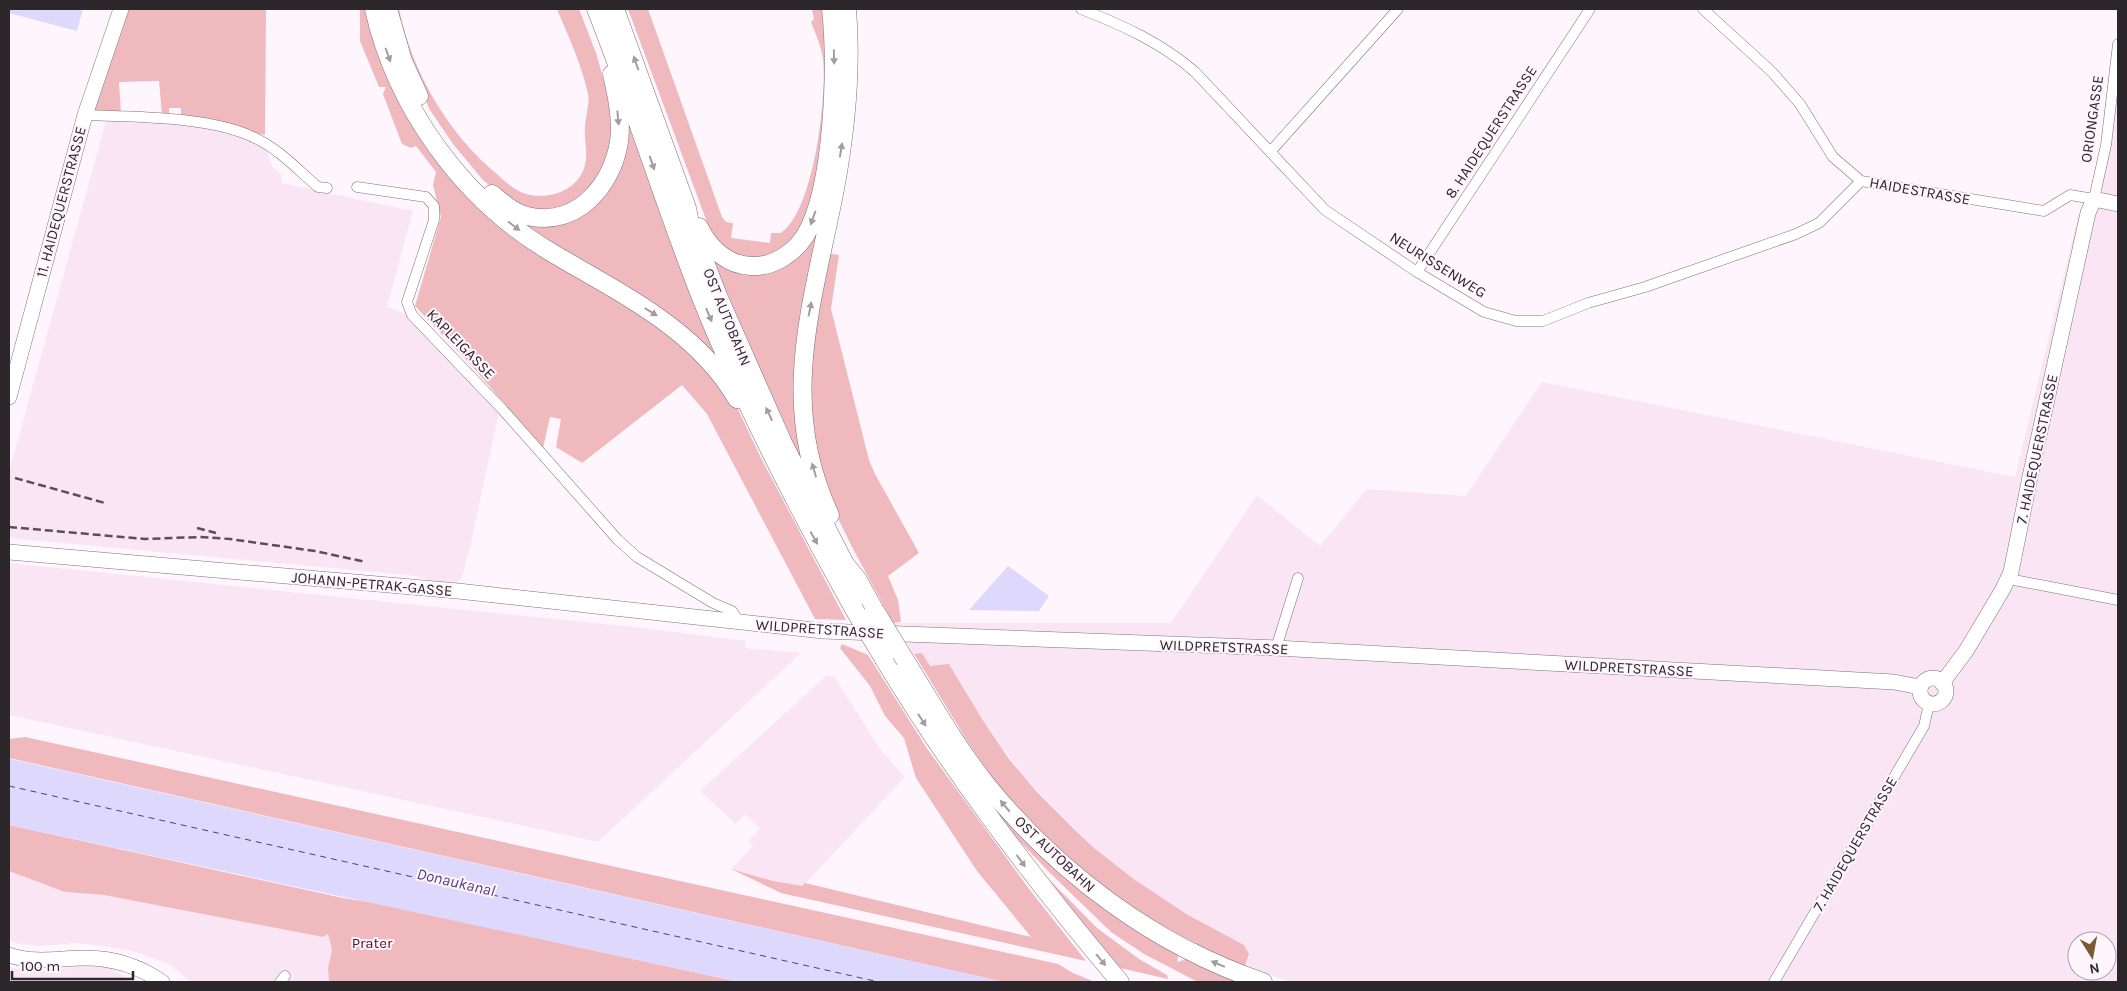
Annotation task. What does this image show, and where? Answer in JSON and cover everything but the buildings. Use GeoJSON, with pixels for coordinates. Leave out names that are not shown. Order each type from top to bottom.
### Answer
{"type":"FeatureCollection","features":[{"type":"Feature","properties":{"kind":"highway"},"geometry":{"type":"LineString","coordinates":[[374,9],[383,42],[400,85],[422,124],[454,168],[499,215],[546,250],[655,314],[685,338],[711,363],[735,396],[768,448]]}},
{"type":"Feature","properties":{"kind":"highway"},"geometry":{"type":"LineString","coordinates":[[388,9],[403,61],[418,95],[438,131],[462,163],[487,191],[507,206],[526,216],[546,219],[564,216],[587,202],[606,181],[614,162],[619,142],[619,118],[613,75],[606,53],[606,35]]}},
{"type":"Feature","properties":{"kind":"highway","name":"OST AUTOBAHN"},"geometry":{"type":"LineString","coordinates":[[596,9],[703,302],[768,448],[804,519],[884,659],[970,791],[1025,867],[1120,982]]}},
{"type":"Feature","properties":{"kind":"highway","name":"OST AUTOBAHN"},"geometry":{"type":"LineString","coordinates":[[615,9],[687,208],[690,223],[718,296],[761,396],[845,564],[858,580],[905,660],[985,782],[1023,827],[1063,866],[1102,897],[1146,927],[1197,955],[1263,982]]}},
{"type":"Feature","properties":{"kind":"highway"},"geometry":{"type":"LineString","coordinates":[[687,208],[714,250],[728,260],[741,265],[757,266],[780,260],[793,250],[804,237],[813,220],[822,188],[828,145],[834,69],[831,9]]}},
{"type":"Feature","properties":{"kind":"highway"},"geometry":{"type":"LineString","coordinates":[[847,9],[848,69],[845,122],[834,190],[806,330],[802,391],[806,434],[814,469],[827,507],[852,560],[858,580]]}},
{"type":"Feature","properties":{"kind":"main road","name":"11. HAIDEQUERSTRASSE"},"geometry":{"type":"LineString","coordinates":[[9,397],[85,115],[121,9]]}},
{"type":"Feature","properties":{"kind":"main road","name":"HAIDESTRASSE"},"geometry":{"type":"LineString","coordinates":[[2094,199],[2118,204]]}},
{"type":"Feature","properties":{"kind":"main road","name":"7. HAIDEQUERSTRASSE"},"geometry":{"type":"LineString","coordinates":[[1929,704],[1938,703],[1944,697],[1945,688],[1942,682],[1966,651],[2009,579],[2077,258],[2088,213],[2094,199]]}},
{"type":"Feature","properties":{"kind":"main road","name":"JOHANN-PETRAK-GASSE"},"geometry":{"type":"LineString","coordinates":[[9,552],[486,594],[735,622]]}},
{"type":"Feature","properties":{"kind":"main road","name":"WILDPRETSTRASSE"},"geometry":{"type":"LineString","coordinates":[[735,622],[823,631],[1276,648],[1886,682],[1920,687]]}},
{"type":"Feature","properties":{"kind":"main road"},"geometry":{"type":"LineString","coordinates":[[1929,704],[1920,696],[1920,687],[1927,679],[1932,678],[1942,682]]}},
{"type":"Feature","properties":{"kind":"main road"},"geometry":{"type":"LineString","coordinates":[[9,955],[36,961],[98,959],[116,962],[137,968],[162,982]]}},
{"type":"Feature","properties":{"kind":"street","name":"NEURISSENWEG"},"geometry":{"type":"LineString","coordinates":[[1081,9],[1129,28],[1176,56],[1195,72],[1325,210],[1417,272],[1484,312],[1516,321],[1543,321],[1588,303],[1645,286],[1796,234],[1819,222],[1861,181]]}},
{"type":"Feature","properties":{"kind":"street"},"geometry":{"type":"LineString","coordinates":[[1271,152],[1398,9]]}},
{"type":"Feature","properties":{"kind":"street","name":"8. HAIDEQUERSTRASSE"},"geometry":{"type":"LineString","coordinates":[[1417,272],[1590,9]]}},
{"type":"Feature","properties":{"kind":"street","name":"HAIDESTRASSE"},"geometry":{"type":"LineString","coordinates":[[1703,9],[1772,72],[1800,104],[1833,156],[1861,181],[2044,211],[2070,195],[2094,199]]}},
{"type":"Feature","properties":{"kind":"street","name":"ORIONGASSE"},"geometry":{"type":"LineString","coordinates":[[2094,199],[2106,145],[2116,76],[2118,44]]}},
{"type":"Feature","properties":{"kind":"street"},"geometry":{"type":"LineString","coordinates":[[85,115],[179,121],[237,131],[256,138],[273,149],[318,188],[327,188]]}},
{"type":"Feature","properties":{"kind":"street","name":"KAPLEIGASSE"},"geometry":{"type":"LineString","coordinates":[[357,187],[426,196],[434,206],[434,220],[408,302],[412,315],[503,410],[578,495]]}},
{"type":"Feature","properties":{"kind":"street","name":"WILDPRETSTRASSE"},"geometry":{"type":"LineString","coordinates":[[578,495],[618,540],[637,557],[714,603],[732,611],[736,617],[735,622]]}},
{"type":"Feature","properties":{"kind":"street"},"geometry":{"type":"LineString","coordinates":[[1276,648],[1298,578]]}},
{"type":"Feature","properties":{"kind":"street"},"geometry":{"type":"LineString","coordinates":[[2009,579],[2118,600]]}},
{"type":"Feature","properties":{"kind":"street","name":"7. HAIDEQUERSTRASSE"},"geometry":{"type":"LineString","coordinates":[[1774,982],[1924,726],[1929,704]]}},
{"type":"Feature","properties":{"kind":"shaded area"},"geometry":{"type":"Polygon","coordinates":[[[2118,76],[2118,982],[1793,982],[1789,980],[1788,982],[1290,982],[1245,966],[1249,957],[1244,945],[1188,915],[1135,880],[1094,848],[1023,776],[982,719],[950,665],[930,666],[922,654],[914,654],[893,623],[1171,623],[1257,495],[1320,546],[1367,489],[1466,496],[1542,382],[2015,477],[2078,216],[2094,199],[2118,76]]]}},
{"type":"Feature","properties":{"kind":"shaded area"},"geometry":{"type":"Polygon","coordinates":[[[106,121],[186,125],[238,135],[267,149],[272,167],[281,174],[282,183],[413,211],[387,307],[408,315],[500,414],[470,547],[461,580],[459,580],[457,585],[434,583],[416,576],[9,538],[9,472],[106,121]]]}},
{"type":"Feature","properties":{"kind":"shaded area"},"geometry":{"type":"Polygon","coordinates":[[[9,563],[633,627],[745,641],[745,648],[801,653],[598,842],[9,715],[9,563]]]}},
{"type":"Feature","properties":{"kind":"shaded area"},"geometry":{"type":"Polygon","coordinates":[[[827,675],[834,676],[880,749],[905,777],[802,887],[731,869],[753,846],[748,841],[760,829],[745,814],[736,824],[700,791],[827,675]]]}},
{"type":"Feature","properties":{"kind":"shaded area"},"geometry":{"type":"Polygon","coordinates":[[[9,871],[65,892],[104,895],[323,937],[328,934],[332,950],[328,968],[329,982],[191,982],[169,964],[129,950],[78,943],[39,946],[19,944],[9,940],[9,871]]]}},
{"type":"Feature","properties":{"kind":"shaded area"},"geometry":{"type":"Polygon","coordinates":[[[88,964],[111,967],[129,982],[9,982],[9,967],[25,971],[50,971],[88,964]]]}},
{"type":"Feature","properties":{"kind":"green space"},"geometry":{"type":"Polygon","coordinates":[[[126,9],[266,9],[265,135],[181,118],[181,108],[169,108],[169,117],[162,115],[159,81],[119,82],[121,113],[98,113],[94,109],[126,9]]]}},
{"type":"Feature","properties":{"kind":"green space"},"geometry":{"type":"Polygon","coordinates":[[[360,9],[369,9],[450,171],[674,332],[736,405],[761,458],[846,620],[815,619],[707,414],[682,385],[582,463],[556,447],[561,419],[550,417],[543,448],[470,364],[415,306],[441,217],[433,185],[436,172],[416,146],[411,148],[402,144],[383,94],[386,87],[379,87],[360,41],[360,9]]]}},
{"type":"Feature","properties":{"kind":"green space"},"geometry":{"type":"Polygon","coordinates":[[[377,9],[383,9],[408,85],[438,137],[472,181],[492,200],[514,213],[537,220],[560,219],[583,210],[598,199],[611,180],[618,164],[623,138],[621,104],[670,242],[720,366],[676,325],[528,233],[475,187],[437,142],[410,96],[387,45],[377,9]]]}},
{"type":"Feature","properties":{"kind":"green space"},"geometry":{"type":"Polygon","coordinates":[[[392,9],[399,9],[413,56],[423,78],[448,121],[463,141],[480,159],[515,189],[526,194],[546,196],[565,190],[573,184],[584,168],[586,158],[585,124],[588,94],[578,61],[557,9],[579,9],[596,53],[612,115],[612,139],[598,182],[567,208],[531,211],[509,201],[483,180],[453,144],[430,110],[413,74],[392,9]]]}},
{"type":"Feature","properties":{"kind":"green space"},"geometry":{"type":"Polygon","coordinates":[[[628,9],[648,9],[722,217],[726,222],[733,223],[731,238],[770,243],[771,233],[781,233],[792,221],[802,202],[810,178],[820,125],[824,76],[822,54],[811,22],[814,19],[812,9],[827,9],[825,137],[805,224],[790,245],[771,256],[746,258],[724,250],[711,233],[628,9]]]}},
{"type":"Feature","properties":{"kind":"green space"},"geometry":{"type":"Polygon","coordinates":[[[841,111],[805,310],[810,480],[759,374],[712,258],[756,269],[808,236],[841,111]]]}},
{"type":"Feature","properties":{"kind":"green space"},"geometry":{"type":"Polygon","coordinates":[[[827,253],[839,255],[831,309],[869,460],[919,553],[888,576],[898,600],[901,622],[893,623],[852,547],[833,508],[820,474],[807,385],[827,253]]]}},
{"type":"Feature","properties":{"kind":"green space"},"geometry":{"type":"Polygon","coordinates":[[[842,644],[868,655],[928,750],[1029,889],[1086,961],[781,893],[731,869],[773,881],[802,886],[805,883],[1031,937],[977,871],[916,778],[904,738],[885,716],[870,686],[840,648],[842,644]]]}},
{"type":"Feature","properties":{"kind":"green space"},"geometry":{"type":"Polygon","coordinates":[[[922,653],[930,666],[949,664],[1009,759],[1036,791],[1075,830],[1094,848],[1135,880],[1188,915],[1244,945],[1249,954],[1245,966],[1195,945],[1196,943],[1137,909],[1109,890],[1082,868],[1031,822],[987,770],[959,727],[914,654],[922,653]]]}},
{"type":"Feature","properties":{"kind":"green space"},"geometry":{"type":"Polygon","coordinates":[[[924,706],[988,795],[1179,953],[1177,962],[1187,957],[1246,982],[1199,982],[1144,954],[1111,932],[1003,824],[924,706]]]}},
{"type":"Feature","properties":{"kind":"green space"},"geometry":{"type":"Polygon","coordinates":[[[25,737],[1058,964],[1073,973],[1095,982],[1004,982],[9,758],[9,739],[25,737]]]}},
{"type":"Feature","properties":{"kind":"green space","name":"Prater"},"geometry":{"type":"Polygon","coordinates":[[[9,825],[739,982],[329,982],[328,968],[332,950],[328,934],[323,937],[104,895],[65,892],[9,871],[9,825]]]}},
{"type":"Feature","properties":{"kind":"green space"},"geometry":{"type":"Polygon","coordinates":[[[1027,857],[1097,928],[1139,959],[1167,975],[1168,979],[1120,968],[1027,857]]]}},
{"type":"Feature","properties":{"kind":"water"},"geometry":{"type":"Polygon","coordinates":[[[9,9],[83,9],[77,31],[9,13],[9,9]]]}},
{"type":"Feature","properties":{"kind":"water"},"geometry":{"type":"Polygon","coordinates":[[[1008,566],[1049,596],[1039,611],[969,610],[1008,566]]]}},
{"type":"Feature","properties":{"kind":"water","name":"Donaukanal"},"geometry":{"type":"Polygon","coordinates":[[[9,758],[1004,982],[739,982],[9,825],[9,758]]]}},
{"type":"Feature","properties":{"kind":"ferry route"},"geometry":{"type":"LineString","coordinates":[[9,786],[879,982]]}},
{"type":"Feature","properties":{"kind":"railway"},"geometry":{"type":"LineString","coordinates":[[15,478],[105,503]]}},
{"type":"Feature","properties":{"kind":"railway"},"geometry":{"type":"LineString","coordinates":[[9,527],[145,539],[200,537],[230,539],[315,551],[366,562]]}},
{"type":"Feature","properties":{"kind":"railway"},"geometry":{"type":"LineString","coordinates":[[197,528],[216,533]]}}]}
